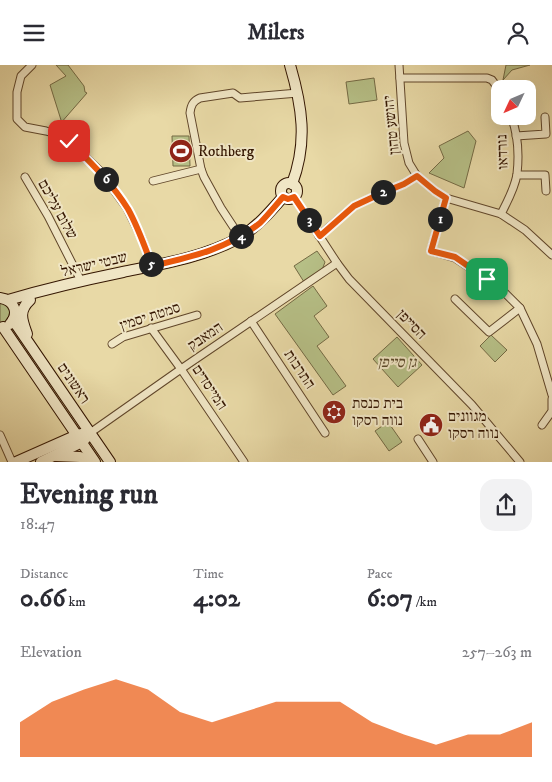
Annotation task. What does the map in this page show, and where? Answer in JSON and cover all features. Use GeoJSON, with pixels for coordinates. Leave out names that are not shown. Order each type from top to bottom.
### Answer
{"type":"FeatureCollection","features":[{"type":"Feature","properties":{"kind":"street"},"geometry":{"type":"LineString","coordinates":[[32,65],[21,76],[17,92],[17,119],[24,127],[56,134],[69,141],[101,172],[127,208],[142,239],[152,266]]}},
{"type":"Feature","properties":{"kind":"street"},"geometry":{"type":"LineString","coordinates":[[290,65],[298,93],[302,123],[300,155],[292,184]]}},
{"type":"Feature","properties":{"kind":"street","name":"יהושע טהון"},"geometry":{"type":"LineString","coordinates":[[399,65],[404,143],[409,163],[417,176],[446,198],[501,214],[525,230],[552,255]]}},
{"type":"Feature","properties":{"kind":"street"},"geometry":{"type":"LineString","coordinates":[[400,78],[487,78],[492,80]]}},
{"type":"Feature","properties":{"kind":"street"},"geometry":{"type":"LineString","coordinates":[[240,237],[220,208],[201,169],[190,113],[191,105],[196,100],[233,93],[240,99],[298,93]]}},
{"type":"Feature","properties":{"kind":"street"},"geometry":{"type":"LineString","coordinates":[[516,136],[546,134],[545,117]]}},
{"type":"Feature","properties":{"kind":"street","name":"נורדאו"},"geometry":{"type":"LineString","coordinates":[[501,214],[510,197],[517,175],[514,125]]}},
{"type":"Feature","properties":{"kind":"street"},"geometry":{"type":"LineString","coordinates":[[153,181],[201,169]]}},
{"type":"Feature","properties":{"kind":"street"},"geometry":{"type":"LineString","coordinates":[[517,175],[545,175],[546,191]]}},
{"type":"Feature","properties":{"kind":"street"},"geometry":{"type":"LineString","coordinates":[[320,236],[354,206],[404,184],[417,176]]}},
{"type":"Feature","properties":{"kind":"street","name":"שלום עליכם"},"geometry":{"type":"LineString","coordinates":[[25,177],[48,216],[81,281]]}},
{"type":"Feature","properties":{"kind":"street"},"geometry":{"type":"LineString","coordinates":[[286,184],[292,184],[296,187],[296,195],[288,199],[283,197],[282,188],[286,184]]}},
{"type":"Feature","properties":{"kind":"street","name":"שבטי ישראל"},"geometry":{"type":"LineString","coordinates":[[2,299],[188,258],[217,249],[240,237],[260,222],[283,197]]}},
{"type":"Feature","properties":{"kind":"street","name":"הסייפן"},"geometry":{"type":"LineString","coordinates":[[294,197],[349,279],[472,405],[516,461]]}},
{"type":"Feature","properties":{"kind":"street"},"geometry":{"type":"LineString","coordinates":[[446,198],[431,251],[455,257],[504,292],[520,308],[537,344],[552,397],[552,411],[542,425]]}},
{"type":"Feature","properties":{"kind":"street","name":"המאבק"},"geometry":{"type":"LineString","coordinates":[[90,433],[337,263]]}},
{"type":"Feature","properties":{"kind":"street","name":"שבטי ישראל"},"geometry":{"type":"LineString","coordinates":[[2,327],[8,326],[19,308],[40,292]]}},
{"type":"Feature","properties":{"kind":"street","name":"ראשונים"},"geometry":{"type":"LineString","coordinates":[[2,299],[12,304],[14,317],[33,349],[110,462]]}},
{"type":"Feature","properties":{"kind":"street"},"geometry":{"type":"LineString","coordinates":[[455,299],[489,332],[520,308]]}},
{"type":"Feature","properties":{"kind":"street"},"geometry":{"type":"LineString","coordinates":[[30,300],[24,307],[22,319],[33,349]]}},
{"type":"Feature","properties":{"kind":"street","name":"סמטת יסמין"},"geometry":{"type":"LineString","coordinates":[[112,344],[123,337],[197,315]]}},
{"type":"Feature","properties":{"kind":"street","name":"התרבות"},"geometry":{"type":"LineString","coordinates":[[251,321],[326,433]]}},
{"type":"Feature","properties":{"kind":"street","name":"ראשונים"},"geometry":{"type":"LineString","coordinates":[[2,327],[93,462]]}},
{"type":"Feature","properties":{"kind":"street","name":"המייסדים"},"geometry":{"type":"LineString","coordinates":[[151,329],[181,369],[244,462]]}},
{"type":"Feature","properties":{"kind":"street"},"geometry":{"type":"LineString","coordinates":[[41,462],[90,433]]}},
{"type":"Feature","properties":{"kind":"street"},"geometry":{"type":"LineString","coordinates":[[0,435],[14,462],[79,439]]}},
{"type":"Feature","properties":{"kind":"street"},"geometry":{"type":"LineString","coordinates":[[418,439],[433,462]]}},
{"type":"Feature","properties":{"kind":"street"},"geometry":{"type":"LineString","coordinates":[[55,455],[80,457],[93,462]]}},
{"type":"Feature","properties":{"kind":"green space"},"geometry":{"type":"Polygon","coordinates":[[[56,65],[68,65],[87,93],[60,124],[61,120],[50,85],[66,76],[56,65]]]}},
{"type":"Feature","properties":{"kind":"green space"},"geometry":{"type":"Polygon","coordinates":[[[506,65],[530,65],[512,70],[503,80],[506,65]]]}},
{"type":"Feature","properties":{"kind":"green space"},"geometry":{"type":"Polygon","coordinates":[[[374,78],[377,100],[349,104],[346,82],[374,78]]]}},
{"type":"Feature","properties":{"kind":"green space"},"geometry":{"type":"Polygon","coordinates":[[[468,131],[476,141],[464,188],[429,173],[444,158],[439,146],[468,131]]]}},
{"type":"Feature","properties":{"kind":"green space","name":"Rothberg"},"geometry":{"type":"Polygon","coordinates":[[[172,136],[189,136],[190,166],[173,166],[172,136]]]}},
{"type":"Feature","properties":{"kind":"green space"},"geometry":{"type":"Polygon","coordinates":[[[317,251],[325,262],[322,270],[304,282],[294,266],[317,251]]]}},
{"type":"Feature","properties":{"kind":"green space"},"geometry":{"type":"Polygon","coordinates":[[[313,286],[327,306],[314,316],[329,337],[317,346],[346,386],[333,395],[275,314],[313,286]]]}},
{"type":"Feature","properties":{"kind":"green space"},"geometry":{"type":"Polygon","coordinates":[[[0,302],[10,307],[11,315],[4,323],[0,323],[0,302]]]}},
{"type":"Feature","properties":{"kind":"green space"},"geometry":{"type":"Polygon","coordinates":[[[491,335],[507,350],[495,362],[480,346],[491,335]]]}},
{"type":"Feature","properties":{"kind":"green space","name":"גן סייפן"},"geometry":{"type":"Polygon","coordinates":[[[397,337],[422,365],[398,387],[373,359],[397,337]]]}},
{"type":"Feature","properties":{"kind":"green space"},"geometry":{"type":"Polygon","coordinates":[[[388,422],[402,442],[389,451],[375,431],[388,422]]]}},
{"type":"Feature","properties":{"kind":"place","name":"Rothberg"},"geometry":{"type":"Point","coordinates":[181,151]}},
{"type":"Feature","properties":{"kind":"place","name":"בית כנסת נווה רסקו"},"geometry":{"type":"Point","coordinates":[334,412]}},
{"type":"Feature","properties":{"kind":"place","name":"מגוונים נווה רסקו"},"geometry":{"type":"Point","coordinates":[431,425]}},
{"type":"Feature","properties":{"kind":"route"},"geometry":{"type":"LineString","coordinates":[[69,141],[101,172],[127,208],[142,239],[152,266],[217,249],[240,237],[260,222],[283,197],[291,199],[294,197],[320,236],[354,206],[404,184],[417,176],[446,198],[431,251],[455,257],[487,279]]}}]}
